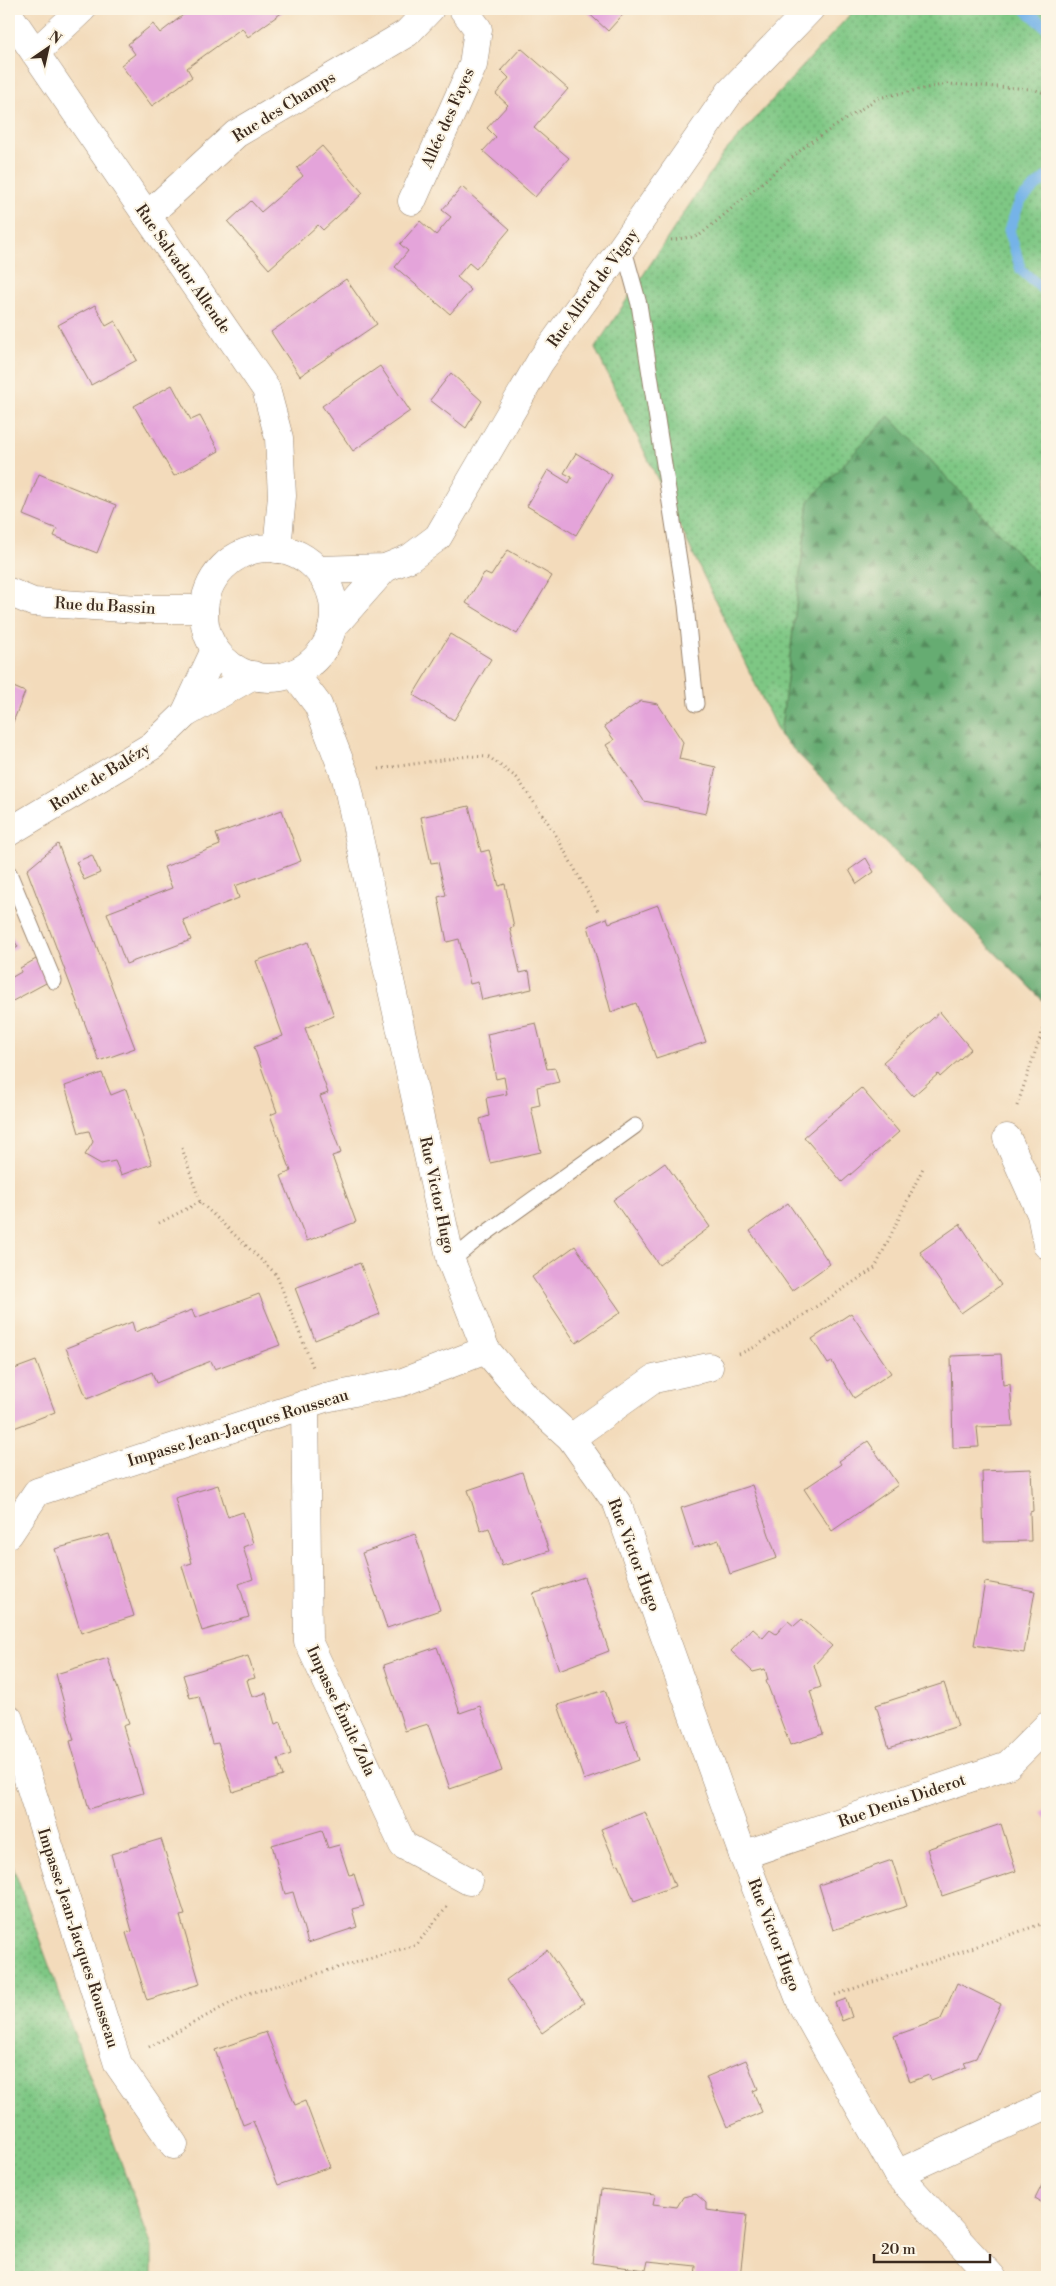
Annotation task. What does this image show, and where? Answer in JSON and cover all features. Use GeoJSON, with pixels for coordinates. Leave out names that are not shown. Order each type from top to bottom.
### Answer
{"type":"FeatureCollection","features":[{"type":"Feature","properties":{"kind":"street"},"geometry":{"type":"LineString","coordinates":[[36,52],[82,9]]}},
{"type":"Feature","properties":{"kind":"street","name":"Rue des Champs"},"geometry":{"type":"LineString","coordinates":[[147,216],[236,134],[407,33],[430,9]]}},
{"type":"Feature","properties":{"kind":"street","name":"Allée des Fayes"},"geometry":{"type":"LineString","coordinates":[[412,201],[473,65],[478,29],[463,9]]}},
{"type":"Feature","properties":{"kind":"street","name":"Rue Alfred de Vigny"},"geometry":{"type":"LineString","coordinates":[[318,570],[385,568],[410,558],[438,537],[540,362],[730,92],[810,9]]}},
{"type":"Feature","properties":{"kind":"street","name":"Rue Salvador Allende"},"geometry":{"type":"LineString","coordinates":[[9,15],[36,52],[106,159],[266,389],[279,438],[282,496],[277,549]]}},
{"type":"Feature","properties":{"kind":"street"},"geometry":{"type":"LineString","coordinates":[[256,549],[277,549],[306,560],[318,570],[327,583],[334,613],[327,643],[319,655],[307,666],[294,673],[276,678],[258,678],[241,672],[215,650],[208,637],[204,609],[208,588],[225,566],[236,557],[256,549]]}},
{"type":"Feature","properties":{"kind":"street","name":"Rue Alfred de Vigny"},"geometry":{"type":"LineString","coordinates":[[332,628],[385,568]]}},
{"type":"Feature","properties":{"kind":"street","name":"Rue du Bassin"},"geometry":{"type":"LineString","coordinates":[[9,592],[33,602],[138,609],[204,609]]}},
{"type":"Feature","properties":{"kind":"street","name":"Route de Balézy"},"geometry":{"type":"LineString","coordinates":[[185,714],[215,650]]}},
{"type":"Feature","properties":{"kind":"street","name":"Rue Victor Hugo"},"geometry":{"type":"LineString","coordinates":[[294,673],[318,705],[346,778],[451,1261],[486,1350],[526,1397],[571,1438],[616,1503],[743,1854],[802,2005],[897,2174],[992,2277]]}},
{"type":"Feature","properties":{"kind":"street","name":"Route de Balézy"},"geometry":{"type":"LineString","coordinates":[[9,832],[152,746],[185,714],[253,675]]}},
{"type":"Feature","properties":{"kind":"street"},"geometry":{"type":"LineString","coordinates":[[1007,1138],[1041,1214],[1047,1245]]}},
{"type":"Feature","properties":{"kind":"street","name":"Impasse Jean-Jacques Rousseau"},"geometry":{"type":"LineString","coordinates":[[9,1534],[37,1492],[315,1401],[403,1382],[486,1350]]}},
{"type":"Feature","properties":{"kind":"street"},"geometry":{"type":"LineString","coordinates":[[571,1438],[654,1379],[709,1367]]}},
{"type":"Feature","properties":{"kind":"street","name":"Impasse Émile Zola"},"geometry":{"type":"LineString","coordinates":[[315,1401],[308,1641],[403,1845],[470,1881]]}},
{"type":"Feature","properties":{"kind":"street","name":"Impasse Jean-Jacques Rousseau"},"geometry":{"type":"LineString","coordinates":[[9,1719],[118,2064],[174,2145]]}},
{"type":"Feature","properties":{"kind":"street","name":"Rue Denis Diderot"},"geometry":{"type":"LineString","coordinates":[[743,1854],[1008,1765],[1047,1726]]}},
{"type":"Feature","properties":{"kind":"street"},"geometry":{"type":"LineString","coordinates":[[897,2174],[1047,2105]]}},
{"type":"Feature","properties":{"kind":"lane"},"geometry":{"type":"LineString","coordinates":[[623,246],[639,304],[686,605],[696,704]]}},
{"type":"Feature","properties":{"kind":"lane"},"geometry":{"type":"LineString","coordinates":[[9,873],[54,981]]}},
{"type":"Feature","properties":{"kind":"lane"},"geometry":{"type":"LineString","coordinates":[[451,1261],[475,1240],[635,1126]]}},
{"type":"Feature","properties":{"kind":"path"},"geometry":{"type":"LineString","coordinates":[[623,246],[699,236],[808,144],[878,98],[947,84],[1033,89],[1047,94]]}},
{"type":"Feature","properties":{"kind":"path"},"geometry":{"type":"LineString","coordinates":[[346,778],[370,771],[469,756],[489,757],[517,778],[552,830],[598,911]]}},
{"type":"Feature","properties":{"kind":"path"},"geometry":{"type":"LineString","coordinates":[[1007,1138],[1047,1017]]}},
{"type":"Feature","properties":{"kind":"path"},"geometry":{"type":"LineString","coordinates":[[182,1148],[200,1202],[276,1274],[315,1401]]}},
{"type":"Feature","properties":{"kind":"path"},"geometry":{"type":"LineString","coordinates":[[709,1367],[755,1347],[875,1268],[924,1166]]}},
{"type":"Feature","properties":{"kind":"path"},"geometry":{"type":"LineString","coordinates":[[159,1223],[200,1202]]}},
{"type":"Feature","properties":{"kind":"path"},"geometry":{"type":"LineString","coordinates":[[118,2064],[247,1994],[416,1945],[470,1881]]}},
{"type":"Feature","properties":{"kind":"path"},"geometry":{"type":"LineString","coordinates":[[826,1999],[1047,1922]]}},
{"type":"Feature","properties":{"kind":"green space"},"geometry":{"type":"Polygon","coordinates":[[[855,9],[1047,9],[1047,584],[889,417],[809,501],[780,736],[595,348],[723,154],[855,9]]]}},
{"type":"Feature","properties":{"kind":"green space"},"geometry":{"type":"Polygon","coordinates":[[[889,416],[1047,584],[1047,1005],[780,736],[809,501],[889,416]]]}},
{"type":"Feature","properties":{"kind":"green space"},"geometry":{"type":"Polygon","coordinates":[[[9,1856],[152,2247],[152,2277],[9,2277],[9,1856]]]}},
{"type":"Feature","properties":{"kind":"building"},"geometry":{"type":"Polygon","coordinates":[[[185,9],[287,9],[248,37],[242,28],[187,68],[192,77],[152,106],[121,65],[135,54],[128,44],[153,24],[160,33],[187,12],[185,9]]]}},
{"type":"Feature","properties":{"kind":"building"},"geometry":{"type":"Polygon","coordinates":[[[584,9],[628,9],[608,31],[584,9]]]}},
{"type":"Feature","properties":{"kind":"building"},"geometry":{"type":"Polygon","coordinates":[[[521,48],[568,89],[534,128],[569,158],[535,197],[483,151],[496,137],[487,128],[508,105],[496,94],[509,78],[501,70],[521,48]]]}},
{"type":"Feature","properties":{"kind":"building"},"geometry":{"type":"Polygon","coordinates":[[[322,146],[363,193],[323,230],[318,225],[269,269],[228,222],[251,201],[261,212],[303,176],[297,168],[322,146]]]}},
{"type":"Feature","properties":{"kind":"building"},"geometry":{"type":"Polygon","coordinates":[[[462,187],[510,229],[476,269],[469,263],[457,277],[471,290],[450,314],[395,267],[408,251],[400,244],[420,221],[436,235],[451,217],[442,210],[462,187]]]}},
{"type":"Feature","properties":{"kind":"building"},"geometry":{"type":"Polygon","coordinates":[[[346,279],[377,324],[300,376],[271,332],[346,279]]]}},
{"type":"Feature","properties":{"kind":"building"},"geometry":{"type":"Polygon","coordinates":[[[95,305],[106,326],[115,321],[137,360],[91,385],[58,325],[95,305]]]}},
{"type":"Feature","properties":{"kind":"building"},"geometry":{"type":"Polygon","coordinates":[[[380,366],[410,411],[353,451],[322,406],[380,366]]]}},
{"type":"Feature","properties":{"kind":"building"},"geometry":{"type":"Polygon","coordinates":[[[451,373],[482,401],[466,428],[430,400],[451,373]]]}},
{"type":"Feature","properties":{"kind":"building"},"geometry":{"type":"Polygon","coordinates":[[[172,385],[191,420],[200,416],[219,451],[174,476],[134,406],[172,385]]]}},
{"type":"Feature","properties":{"kind":"building"},"geometry":{"type":"Polygon","coordinates":[[[576,453],[612,475],[576,535],[527,506],[548,470],[569,483],[572,477],[564,473],[576,453]]]}},
{"type":"Feature","properties":{"kind":"building"},"geometry":{"type":"Polygon","coordinates":[[[39,474],[116,505],[97,553],[54,536],[57,529],[23,515],[39,474]]]}},
{"type":"Feature","properties":{"kind":"building"},"geometry":{"type":"Polygon","coordinates":[[[508,550],[552,576],[517,634],[466,603],[484,573],[491,576],[508,550]]]}},
{"type":"Feature","properties":{"kind":"building"},"geometry":{"type":"Polygon","coordinates":[[[450,634],[491,659],[454,720],[413,695],[450,634]]]}},
{"type":"Feature","properties":{"kind":"building"},"geometry":{"type":"Polygon","coordinates":[[[9,685],[25,692],[9,732],[9,685]]]}},
{"type":"Feature","properties":{"kind":"building"},"geometry":{"type":"Polygon","coordinates":[[[641,701],[658,704],[683,742],[679,759],[716,767],[706,814],[644,801],[606,745],[614,740],[604,726],[641,701]]]}},
{"type":"Feature","properties":{"kind":"building"},"geometry":{"type":"Polygon","coordinates":[[[469,806],[481,852],[489,850],[499,886],[505,884],[514,927],[510,928],[520,973],[529,971],[532,989],[482,1000],[478,982],[470,984],[459,939],[447,942],[438,897],[446,895],[438,862],[431,863],[421,817],[469,806]]]}},
{"type":"Feature","properties":{"kind":"building"},"geometry":{"type":"Polygon","coordinates":[[[282,810],[301,861],[235,886],[239,898],[183,920],[191,940],[126,964],[107,913],[172,888],[164,867],[220,845],[216,834],[282,810]]]}},
{"type":"Feature","properties":{"kind":"building"},"geometry":{"type":"Polygon","coordinates":[[[58,844],[135,1048],[99,1061],[27,870],[58,844]]]}},
{"type":"Feature","properties":{"kind":"building"},"geometry":{"type":"Polygon","coordinates":[[[92,855],[100,873],[84,880],[76,862],[92,855]]]}},
{"type":"Feature","properties":{"kind":"building"},"geometry":{"type":"Polygon","coordinates":[[[866,858],[874,872],[857,884],[849,870],[866,858]]]}},
{"type":"Feature","properties":{"kind":"building"},"geometry":{"type":"Polygon","coordinates":[[[658,905],[706,1042],[656,1058],[636,1003],[611,1012],[588,926],[607,918],[609,923],[658,905]]]}},
{"type":"Feature","properties":{"kind":"building"},"geometry":{"type":"Polygon","coordinates":[[[9,934],[18,947],[9,952],[9,934]]]}},
{"type":"Feature","properties":{"kind":"building"},"geometry":{"type":"Polygon","coordinates":[[[308,942],[334,1016],[305,1028],[328,1093],[320,1096],[341,1153],[332,1156],[356,1222],[307,1241],[281,1176],[291,1171],[270,1115],[277,1112],[254,1047],[283,1036],[256,961],[308,942]]]}},
{"type":"Feature","properties":{"kind":"building"},"geometry":{"type":"Polygon","coordinates":[[[36,959],[48,982],[9,1003],[9,979],[21,972],[20,968],[36,959]]]}},
{"type":"Feature","properties":{"kind":"building"},"geometry":{"type":"Polygon","coordinates":[[[940,1012],[971,1049],[940,1077],[938,1074],[913,1096],[883,1062],[940,1012]]]}},
{"type":"Feature","properties":{"kind":"building"},"geometry":{"type":"Polygon","coordinates":[[[536,1023],[547,1069],[555,1068],[559,1082],[537,1087],[540,1105],[531,1107],[541,1152],[490,1163],[480,1119],[489,1116],[486,1098],[507,1094],[504,1077],[496,1079],[487,1034],[536,1023]]]}},
{"type":"Feature","properties":{"kind":"building"},"geometry":{"type":"Polygon","coordinates":[[[102,1073],[111,1095],[126,1089],[152,1164],[121,1175],[115,1161],[101,1164],[85,1155],[93,1142],[89,1131],[79,1133],[65,1086],[102,1073]]]}},
{"type":"Feature","properties":{"kind":"building"},"geometry":{"type":"Polygon","coordinates":[[[861,1088],[899,1132],[842,1182],[804,1137],[861,1088]]]}},
{"type":"Feature","properties":{"kind":"building"},"geometry":{"type":"Polygon","coordinates":[[[665,1163],[710,1227],[659,1265],[613,1200],[665,1163]]]}},
{"type":"Feature","properties":{"kind":"building"},"geometry":{"type":"Polygon","coordinates":[[[788,1203],[830,1264],[792,1291],[750,1231],[788,1203]]]}},
{"type":"Feature","properties":{"kind":"building"},"geometry":{"type":"Polygon","coordinates":[[[960,1224],[1001,1285],[961,1313],[920,1252],[960,1224]]]}},
{"type":"Feature","properties":{"kind":"building"},"geometry":{"type":"Polygon","coordinates":[[[575,1246],[621,1312],[576,1343],[532,1277],[575,1246]]]}},
{"type":"Feature","properties":{"kind":"building"},"geometry":{"type":"Polygon","coordinates":[[[360,1263],[380,1314],[315,1340],[295,1288],[360,1263]]]}},
{"type":"Feature","properties":{"kind":"building"},"geometry":{"type":"Polygon","coordinates":[[[259,1294],[280,1345],[215,1369],[211,1361],[156,1383],[152,1372],[87,1399],[66,1348],[132,1322],[135,1332],[192,1310],[195,1318],[259,1294]]]}},
{"type":"Feature","properties":{"kind":"building"},"geometry":{"type":"Polygon","coordinates":[[[851,1313],[891,1373],[854,1398],[832,1362],[828,1364],[812,1339],[851,1313]]]}},
{"type":"Feature","properties":{"kind":"building"},"geometry":{"type":"Polygon","coordinates":[[[1001,1354],[1003,1385],[1010,1384],[1013,1426],[977,1427],[979,1447],[953,1448],[951,1356],[1001,1354]]]}},
{"type":"Feature","properties":{"kind":"building"},"geometry":{"type":"Polygon","coordinates":[[[36,1361],[55,1412],[9,1430],[9,1371],[36,1361]]]}},
{"type":"Feature","properties":{"kind":"building"},"geometry":{"type":"Polygon","coordinates":[[[868,1441],[898,1485],[832,1531],[804,1489],[841,1464],[839,1461],[868,1441]]]}},
{"type":"Feature","properties":{"kind":"building"},"geometry":{"type":"Polygon","coordinates":[[[1031,1469],[1033,1511],[1030,1512],[1031,1541],[984,1542],[982,1471],[1031,1469]]]}},
{"type":"Feature","properties":{"kind":"building"},"geometry":{"type":"Polygon","coordinates":[[[522,1472],[549,1551],[502,1566],[489,1528],[481,1531],[468,1490],[522,1472]]]}},
{"type":"Feature","properties":{"kind":"building"},"geometry":{"type":"Polygon","coordinates":[[[218,1485],[228,1517],[243,1512],[253,1543],[243,1547],[253,1579],[239,1584],[249,1617],[202,1631],[182,1566],[192,1563],[175,1498],[218,1485]]]}},
{"type":"Feature","properties":{"kind":"building"},"geometry":{"type":"Polygon","coordinates":[[[752,1485],[777,1558],[730,1574],[719,1540],[694,1548],[681,1508],[752,1485]]]}},
{"type":"Feature","properties":{"kind":"building"},"geometry":{"type":"Polygon","coordinates":[[[109,1534],[134,1616],[81,1633],[55,1549],[109,1534]]]}},
{"type":"Feature","properties":{"kind":"building"},"geometry":{"type":"Polygon","coordinates":[[[415,1534],[440,1610],[387,1628],[362,1553],[415,1534]]]}},
{"type":"Feature","properties":{"kind":"building"},"geometry":{"type":"Polygon","coordinates":[[[584,1577],[609,1651],[559,1670],[533,1594],[584,1577]]]}},
{"type":"Feature","properties":{"kind":"building"},"geometry":{"type":"Polygon","coordinates":[[[985,1582],[1035,1591],[1024,1653],[974,1645],[985,1582]]]}},
{"type":"Feature","properties":{"kind":"building"},"geometry":{"type":"Polygon","coordinates":[[[802,1619],[832,1646],[814,1665],[821,1687],[810,1691],[823,1734],[790,1745],[766,1681],[768,1680],[765,1669],[753,1672],[731,1651],[752,1628],[763,1638],[770,1630],[776,1634],[788,1621],[794,1626],[802,1619]]]}},
{"type":"Feature","properties":{"kind":"building"},"geometry":{"type":"Polygon","coordinates":[[[437,1647],[460,1713],[480,1706],[502,1771],[450,1789],[428,1724],[405,1731],[384,1665],[437,1647]]]}},
{"type":"Feature","properties":{"kind":"building"},"geometry":{"type":"Polygon","coordinates":[[[248,1656],[255,1678],[247,1680],[252,1697],[266,1693],[275,1724],[281,1722],[291,1754],[278,1759],[283,1776],[233,1792],[218,1743],[212,1744],[199,1696],[190,1698],[183,1675],[248,1656]]]}},
{"type":"Feature","properties":{"kind":"building"},"geometry":{"type":"Polygon","coordinates":[[[108,1658],[129,1724],[123,1726],[143,1793],[89,1809],[70,1741],[74,1740],[56,1674],[108,1658]]]}},
{"type":"Feature","properties":{"kind":"building"},"geometry":{"type":"Polygon","coordinates":[[[944,1683],[958,1726],[889,1748],[876,1705],[944,1683]]]}},
{"type":"Feature","properties":{"kind":"building"},"geometry":{"type":"Polygon","coordinates":[[[605,1690],[616,1723],[626,1721],[639,1760],[584,1780],[558,1705],[605,1690]]]}},
{"type":"Feature","properties":{"kind":"building"},"geometry":{"type":"Polygon","coordinates":[[[1047,1807],[1047,1820],[1041,1812],[1047,1807]]]}},
{"type":"Feature","properties":{"kind":"building"},"geometry":{"type":"Polygon","coordinates":[[[645,1812],[675,1886],[634,1901],[619,1864],[616,1865],[601,1829],[645,1812]]]}},
{"type":"Feature","properties":{"kind":"building"},"geometry":{"type":"Polygon","coordinates":[[[1001,1824],[1016,1871],[942,1896],[927,1849],[1001,1824]]]}},
{"type":"Feature","properties":{"kind":"building"},"geometry":{"type":"Polygon","coordinates":[[[322,1830],[328,1848],[339,1845],[349,1875],[354,1874],[364,1906],[352,1909],[357,1927],[308,1943],[293,1892],[285,1894],[272,1845],[322,1830]]]}},
{"type":"Feature","properties":{"kind":"building"},"geometry":{"type":"Polygon","coordinates":[[[161,1839],[185,1915],[180,1916],[200,1984],[147,2000],[126,1933],[132,1931],[111,1854],[161,1839]]]}},
{"type":"Feature","properties":{"kind":"building"},"geometry":{"type":"Polygon","coordinates":[[[892,1860],[907,1906],[833,1930],[819,1885],[892,1860]]]}},
{"type":"Feature","properties":{"kind":"building"},"geometry":{"type":"Polygon","coordinates":[[[547,1950],[584,2003],[542,2033],[506,1980],[547,1950]]]}},
{"type":"Feature","properties":{"kind":"building"},"geometry":{"type":"Polygon","coordinates":[[[957,1983],[1001,2004],[976,2058],[964,2062],[966,2067],[931,2080],[929,2075],[910,2082],[894,2036],[941,2019],[957,1983]]]}},
{"type":"Feature","properties":{"kind":"building"},"geometry":{"type":"Polygon","coordinates":[[[846,1999],[852,2017],[842,2021],[835,2003],[846,1999]]]}},
{"type":"Feature","properties":{"kind":"building"},"geometry":{"type":"Polygon","coordinates":[[[266,2032],[295,2105],[305,2101],[330,2167],[278,2185],[253,2121],[243,2125],[215,2050],[266,2032]]]}},
{"type":"Feature","properties":{"kind":"building"},"geometry":{"type":"Polygon","coordinates":[[[746,2060],[758,2089],[753,2091],[762,2112],[727,2127],[706,2077],[746,2060]]]}},
{"type":"Feature","properties":{"kind":"building"},"geometry":{"type":"Polygon","coordinates":[[[1047,2175],[1047,2206],[1035,2199],[1047,2175]]]}},
{"type":"Feature","properties":{"kind":"building"},"geometry":{"type":"Polygon","coordinates":[[[601,2189],[655,2195],[653,2204],[677,2207],[683,2197],[696,2194],[706,2203],[706,2210],[747,2215],[740,2277],[695,2277],[696,2266],[648,2261],[646,2270],[592,2263],[601,2189]]]}},
{"type":"Feature","properties":{"kind":"waterway"},"geometry":{"type":"LineString","coordinates":[[1025,9],[1047,28]]}},
{"type":"Feature","properties":{"kind":"waterway"},"geometry":{"type":"LineString","coordinates":[[1047,176],[1020,201],[1009,230],[1021,270],[1047,293]]}}]}
